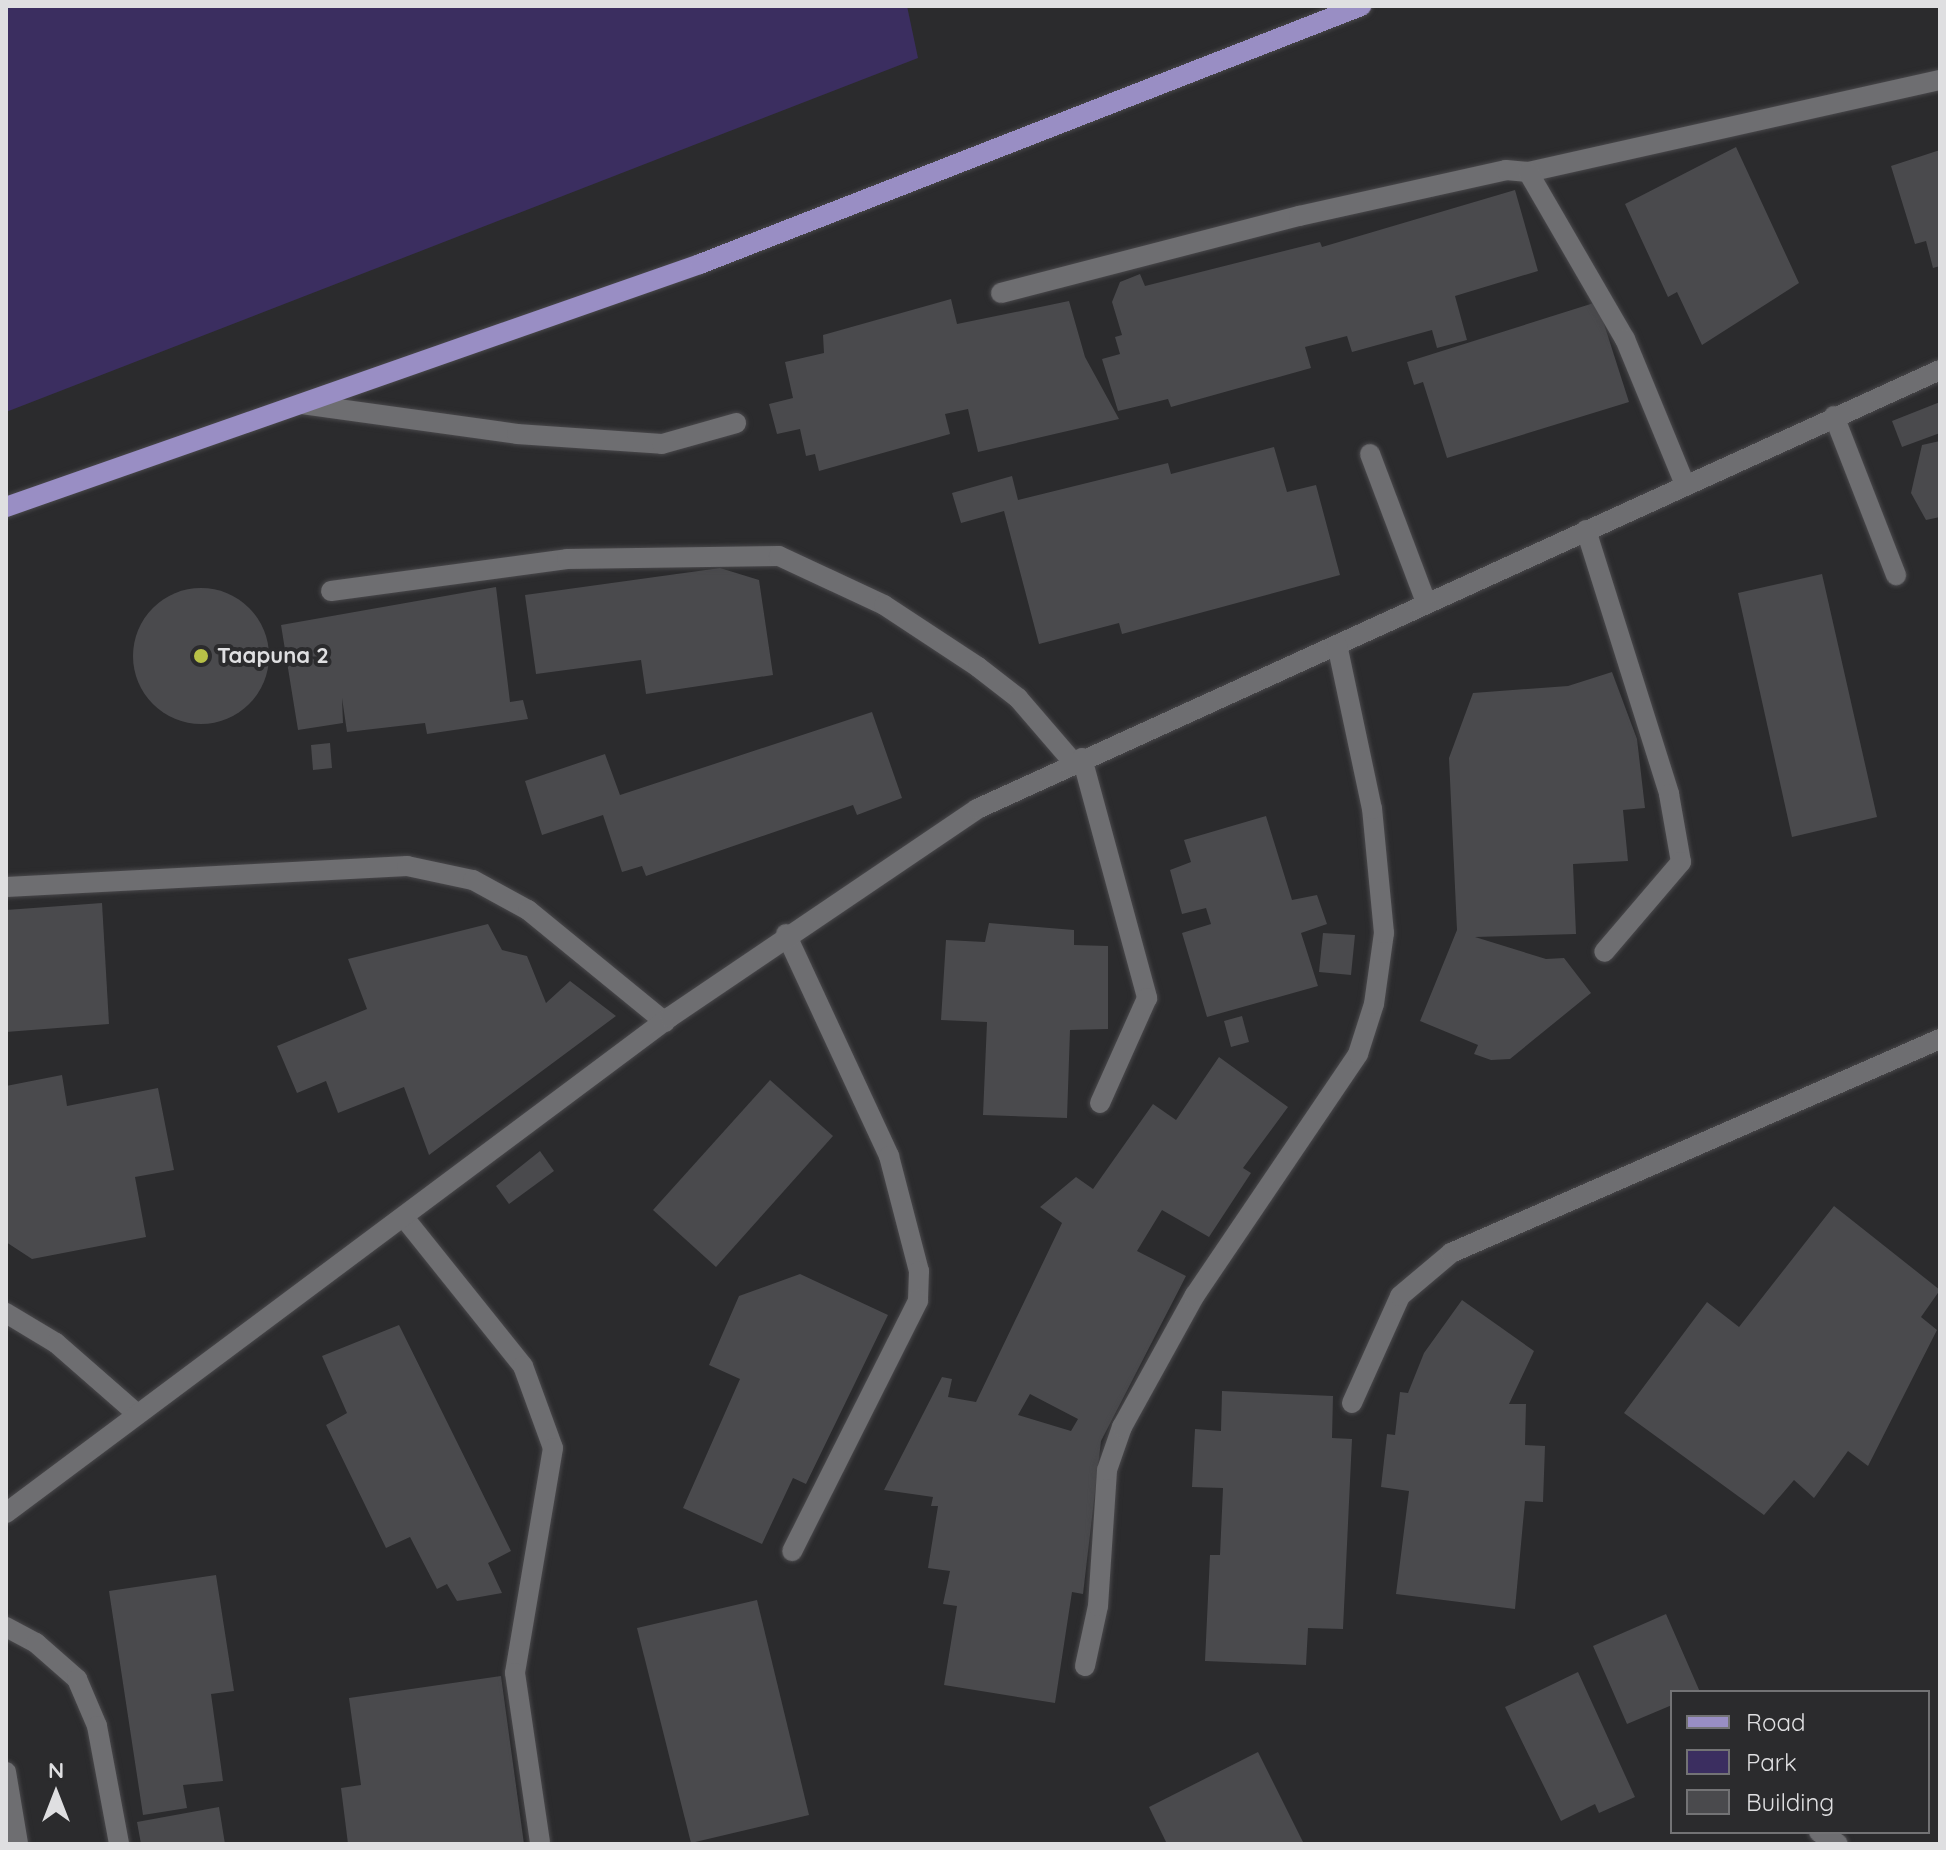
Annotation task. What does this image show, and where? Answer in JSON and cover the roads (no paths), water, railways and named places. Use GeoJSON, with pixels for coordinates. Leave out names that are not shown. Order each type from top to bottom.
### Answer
{"type":"FeatureCollection","features":[{"type":"Feature","properties":{"kind":"main road"},"geometry":{"type":"LineString","coordinates":[[6,507],[700,264],[1361,6]]}},
{"type":"Feature","properties":{"kind":"street"},"geometry":{"type":"LineString","coordinates":[[1001,293],[1299,216],[1506,170],[1528,172],[1940,80]]}},
{"type":"Feature","properties":{"kind":"street"},"geometry":{"type":"LineString","coordinates":[[1528,172],[1625,339],[1684,482]]}},
{"type":"Feature","properties":{"kind":"street"},"geometry":{"type":"LineString","coordinates":[[6,1513],[136,1413],[406,1220],[665,1022],[786,934],[977,809],[1078,760],[1586,530],[1684,482],[1940,370]]}},
{"type":"Feature","properties":{"kind":"street"},"geometry":{"type":"LineString","coordinates":[[302,404],[517,434],[662,444],[736,423]]}},
{"type":"Feature","properties":{"kind":"street"},"geometry":{"type":"LineString","coordinates":[[1834,416],[1896,575]]}},
{"type":"Feature","properties":{"kind":"street"},"geometry":{"type":"LineString","coordinates":[[1370,454],[1426,602]]}},
{"type":"Feature","properties":{"kind":"street"},"geometry":{"type":"LineString","coordinates":[[1586,530],[1669,794],[1681,862],[1604,952]]}},
{"type":"Feature","properties":{"kind":"street"},"geometry":{"type":"LineString","coordinates":[[331,591],[567,559],[779,556],[884,605],[978,667],[1018,698],[1078,760],[1147,998],[1100,1103]]}},
{"type":"Feature","properties":{"kind":"street"},"geometry":{"type":"LineString","coordinates":[[1085,1666],[1098,1606],[1107,1470],[1122,1427],[1195,1295],[1358,1054],[1374,1004],[1383,917],[1372,809],[1337,645]]}},
{"type":"Feature","properties":{"kind":"street"},"geometry":{"type":"LineString","coordinates":[[6,887],[407,866],[473,880],[528,910],[665,1022]]}},
{"type":"Feature","properties":{"kind":"street"},"geometry":{"type":"LineString","coordinates":[[786,934],[889,1156],[919,1271],[918,1301],[792,1551]]}},
{"type":"Feature","properties":{"kind":"street"},"geometry":{"type":"LineString","coordinates":[[1352,1403],[1400,1296],[1451,1253],[1940,1039]]}},
{"type":"Feature","properties":{"kind":"street"},"geometry":{"type":"LineString","coordinates":[[406,1220],[523,1366],[553,1448],[515,1673],[540,1842]]}},
{"type":"Feature","properties":{"kind":"street"},"geometry":{"type":"LineString","coordinates":[[6,1313],[56,1343],[136,1413]]}},
{"type":"Feature","properties":{"kind":"street"},"geometry":{"type":"LineString","coordinates":[[6,1627],[36,1643],[77,1679],[97,1726],[119,1844]]}},
{"type":"Feature","properties":{"kind":"street"},"geometry":{"type":"LineString","coordinates":[[6,1772],[18,1844]]}},
{"type":"Feature","properties":{"kind":"place","name":"Taapuna 2"},"geometry":{"type":"Point","coordinates":[201,656]}}]}
